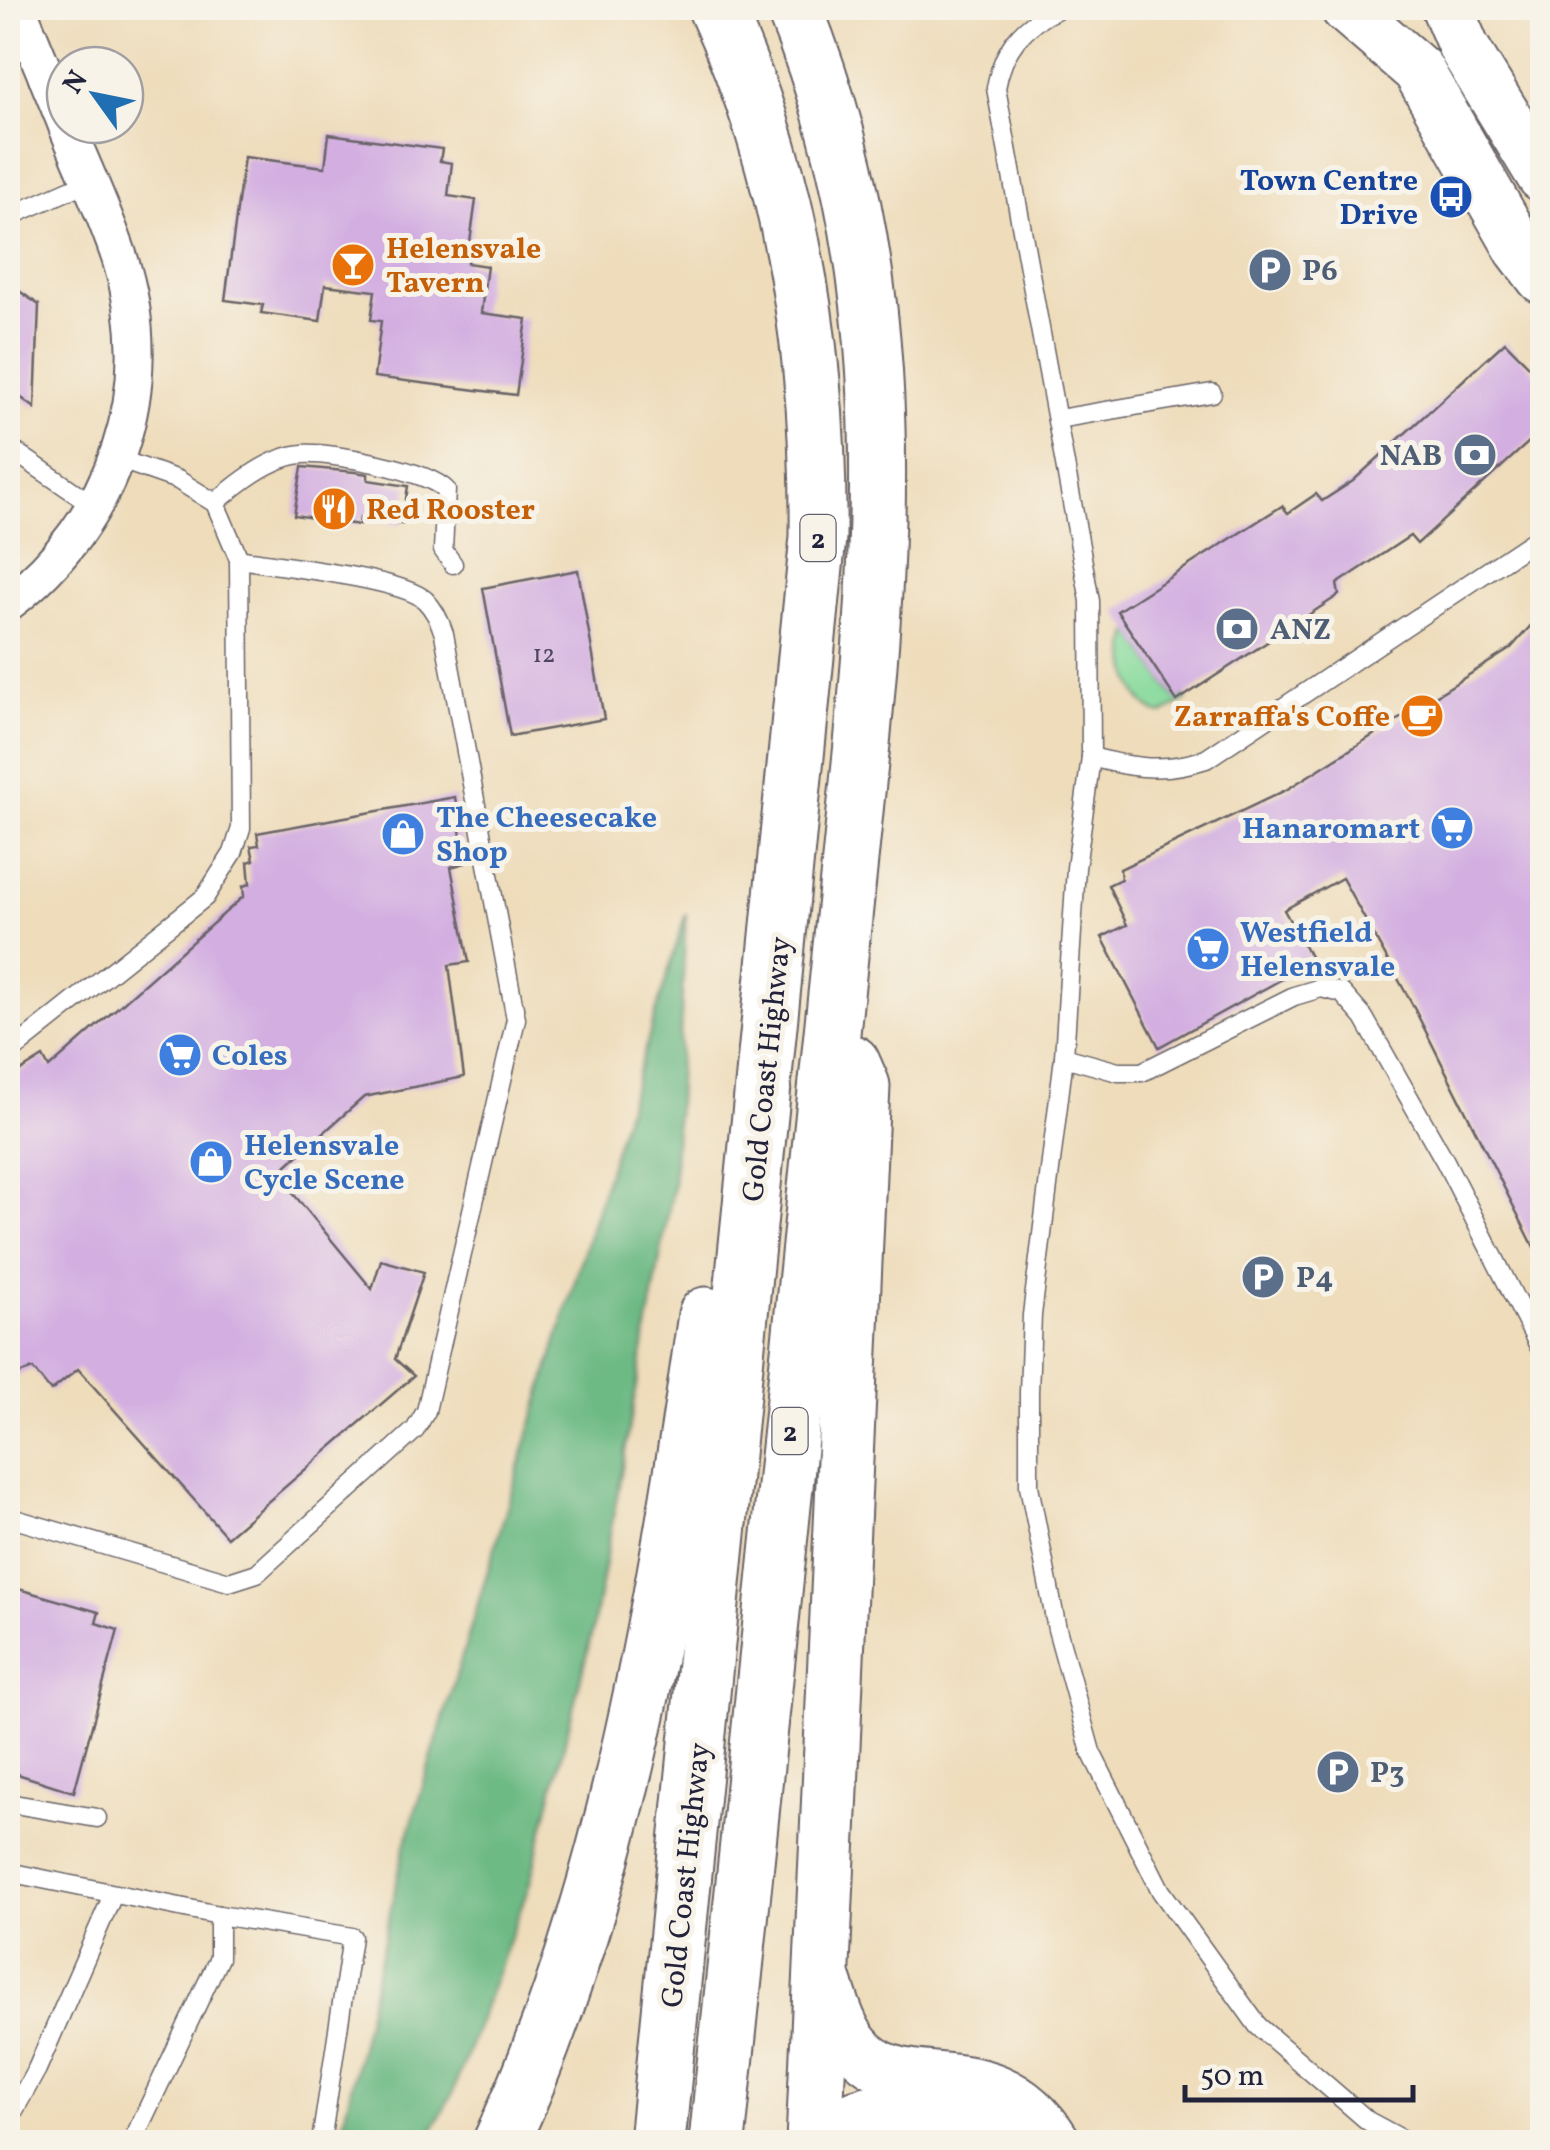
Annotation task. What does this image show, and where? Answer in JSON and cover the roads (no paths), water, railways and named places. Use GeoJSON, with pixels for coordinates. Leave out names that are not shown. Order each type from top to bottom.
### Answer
{"type":"FeatureCollection","features":[{"type":"Feature","properties":{"kind":"highway","name":"Gold Coast Highway"},"geometry":{"type":"LineString","coordinates":[[657,2142],[812,619],[819,441],[810,352],[778,182],[751,93],[716,8]]}},
{"type":"Feature","properties":{"kind":"highway","name":"Gold Coast Highway"},"geometry":{"type":"LineString","coordinates":[[717,2142],[874,618],[881,447],[877,366],[853,205],[794,8]]}},
{"type":"Feature","properties":{"kind":"highway"},"geometry":{"type":"LineString","coordinates":[[817,2142],[862,1086],[832,1014]]}},
{"type":"Feature","properties":{"kind":"highway"},"geometry":{"type":"LineString","coordinates":[[501,2142],[570,1969],[610,1820],[670,1538],[724,1194],[764,1080]]}},
{"type":"Feature","properties":{"kind":"highway"},"geometry":{"type":"LineString","coordinates":[[817,2142],[852,2121],[900,2110],[948,2119],[994,2142]]}},
{"type":"Feature","properties":{"kind":"street"},"geometry":{"type":"LineString","coordinates":[[18,8],[45,73]]}},
{"type":"Feature","properties":{"kind":"street"},"geometry":{"type":"LineString","coordinates":[[1346,8],[1418,70],[1520,249],[1542,278]]}},
{"type":"Feature","properties":{"kind":"street"},"geometry":{"type":"LineString","coordinates":[[1447,8],[1464,48],[1542,176]]}},
{"type":"Feature","properties":{"kind":"street"},"geometry":{"type":"LineString","coordinates":[[8,603],[40,578],[96,507],[118,459],[134,399],[136,348],[121,262],[75,145]]}},
{"type":"Feature","properties":{"kind":"street"},"geometry":{"type":"LineString","coordinates":[[822,1969],[844,2028],[866,2058],[891,2070],[998,2089],[1026,2106],[1055,2142]]}},
{"type":"Feature","properties":{"kind":"lane"},"geometry":{"type":"LineString","coordinates":[[1059,8],[1015,38],[1001,63],[996,88],[1090,601],[1091,757],[1076,868],[1064,1057],[1032,1315],[1029,1486],[1057,1629],[1092,1752],[1161,1890],[1258,2026],[1368,2121],[1407,2142]]}},
{"type":"Feature","properties":{"kind":"lane"},"geometry":{"type":"LineString","coordinates":[[8,217],[90,181]]}},
{"type":"Feature","properties":{"kind":"lane"},"geometry":{"type":"LineString","coordinates":[[1058,419],[1212,392]]}},
{"type":"Feature","properties":{"kind":"lane"},"geometry":{"type":"LineString","coordinates":[[10,453],[96,507]]}},
{"type":"Feature","properties":{"kind":"lane"},"geometry":{"type":"LineString","coordinates":[[214,504],[243,480],[303,454],[411,470],[436,479],[446,490],[443,550],[452,564]]}},
{"type":"Feature","properties":{"kind":"lane"},"geometry":{"type":"LineString","coordinates":[[8,1054],[205,897],[233,853],[241,828],[239,559],[214,504],[178,480],[118,459]]}},
{"type":"Feature","properties":{"kind":"lane"},"geometry":{"type":"LineString","coordinates":[[1091,757],[1140,769],[1173,768],[1206,759],[1542,535]]}},
{"type":"Feature","properties":{"kind":"lane"},"geometry":{"type":"LineString","coordinates":[[8,1518],[229,1582],[258,1573],[415,1430],[426,1411],[516,1019],[444,634],[439,618],[422,598],[394,586],[239,559]]}},
{"type":"Feature","properties":{"kind":"lane"},"geometry":{"type":"LineString","coordinates":[[1064,1057],[1118,1072],[1142,1072],[1294,996],[1321,988],[1342,993],[1355,1004],[1445,1161],[1542,1352]]}},
{"type":"Feature","properties":{"kind":"lane"},"geometry":{"type":"LineString","coordinates":[[8,1803],[97,1818]]}},
{"type":"Feature","properties":{"kind":"lane"},"geometry":{"type":"LineString","coordinates":[[8,1872],[112,1897],[352,1937],[321,2142]]}},
{"type":"Feature","properties":{"kind":"lane"},"geometry":{"type":"LineString","coordinates":[[8,2121],[37,2069],[112,1897]]}},
{"type":"Feature","properties":{"kind":"lane"},"geometry":{"type":"LineString","coordinates":[[132,2142],[218,1958],[219,1915]]}},
{"type":"Feature","properties":{"kind":"place","name":"Town Centre Drive"},"geometry":{"type":"Point","coordinates":[1451,197]}},
{"type":"Feature","properties":{"kind":"place","name":"Helensvale Tavern"},"geometry":{"type":"Point","coordinates":[353,265]}},
{"type":"Feature","properties":{"kind":"place","name":"P6"},"geometry":{"type":"Point","coordinates":[1270,270]}},
{"type":"Feature","properties":{"kind":"place","name":"NAB"},"geometry":{"type":"Point","coordinates":[1475,455]}},
{"type":"Feature","properties":{"kind":"place","name":"Red Rooster"},"geometry":{"type":"Point","coordinates":[334,509]}},
{"type":"Feature","properties":{"kind":"place","name":"ANZ"},"geometry":{"type":"Point","coordinates":[1237,629]}},
{"type":"Feature","properties":{"kind":"place","name":"Zarraffa's Coffe"},"geometry":{"type":"Point","coordinates":[1422,716]}},
{"type":"Feature","properties":{"kind":"place","name":"Hanaromart"},"geometry":{"type":"Point","coordinates":[1452,828]}},
{"type":"Feature","properties":{"kind":"place","name":"The Cheesecake Shop"},"geometry":{"type":"Point","coordinates":[403,834]}},
{"type":"Feature","properties":{"kind":"place","name":"Westfield Helensvale"},"geometry":{"type":"Point","coordinates":[1208,949]}},
{"type":"Feature","properties":{"kind":"place","name":"Coles"},"geometry":{"type":"Point","coordinates":[180,1055]}},
{"type":"Feature","properties":{"kind":"place","name":"Helensvale Cycle Scene"},"geometry":{"type":"Point","coordinates":[211,1162]}},
{"type":"Feature","properties":{"kind":"place","name":"P4"},"geometry":{"type":"Point","coordinates":[1263,1277]}},
{"type":"Feature","properties":{"kind":"place","name":"P3"},"geometry":{"type":"Point","coordinates":[1338,1772]}}]}
